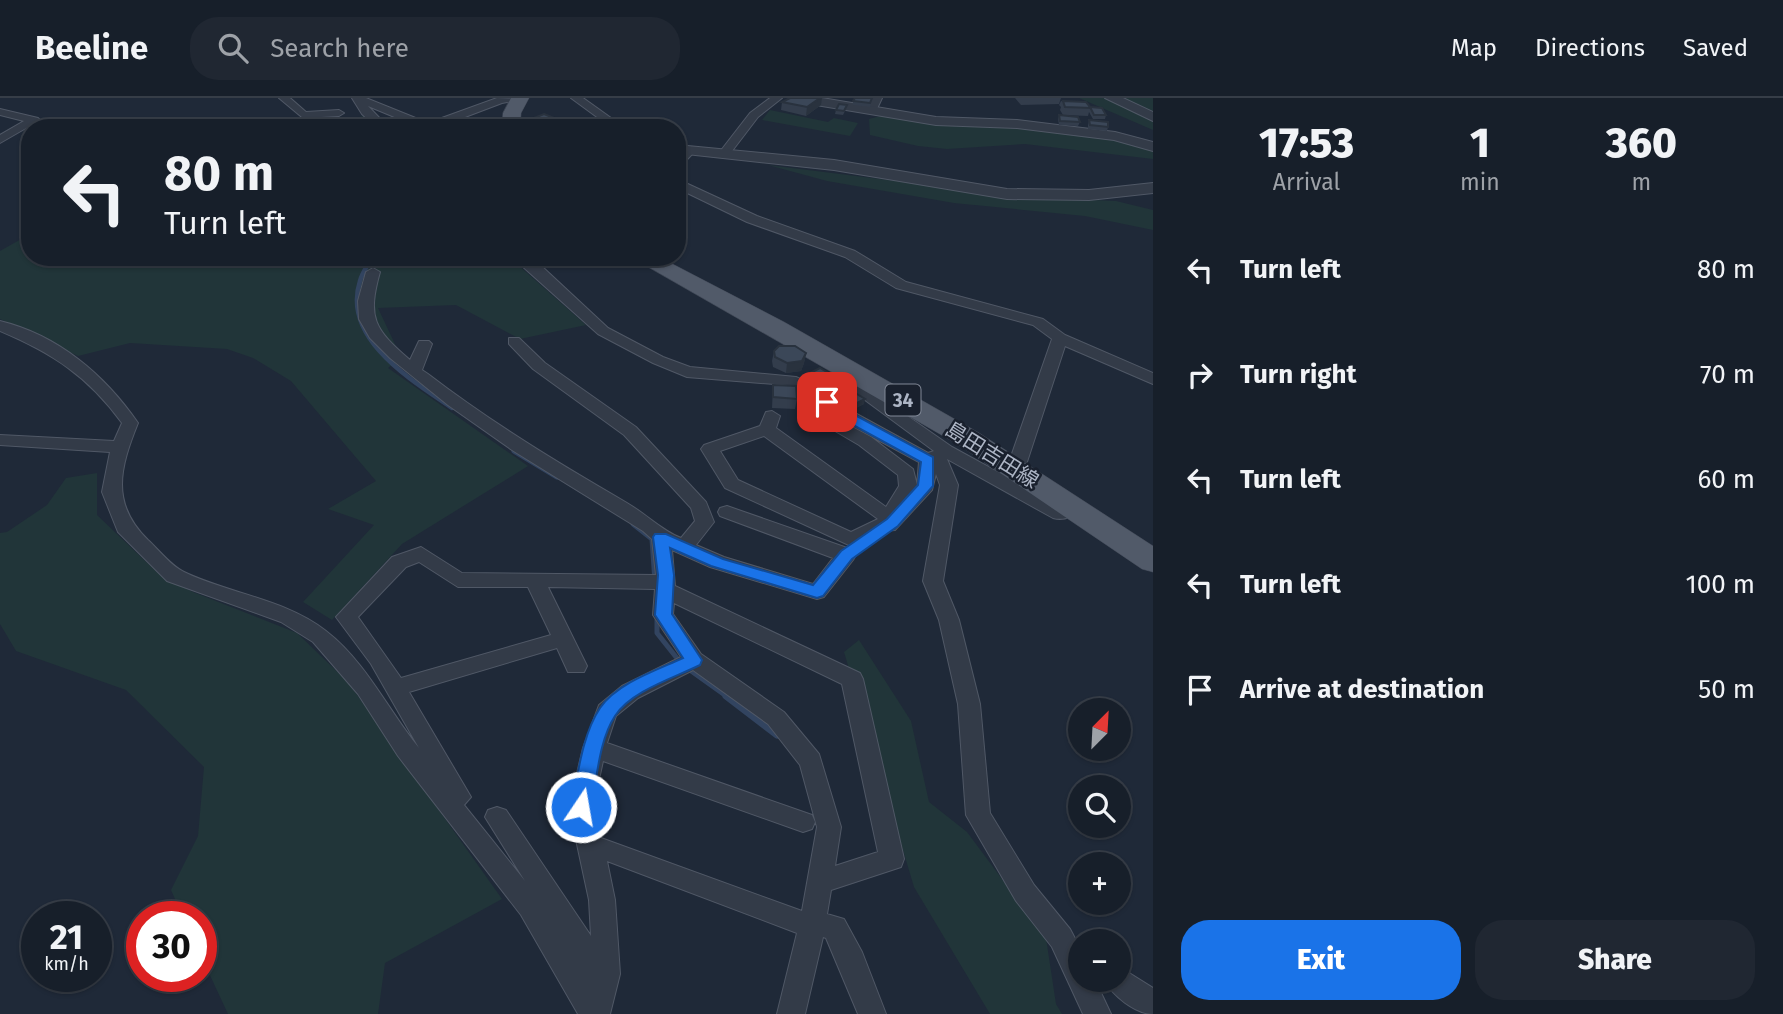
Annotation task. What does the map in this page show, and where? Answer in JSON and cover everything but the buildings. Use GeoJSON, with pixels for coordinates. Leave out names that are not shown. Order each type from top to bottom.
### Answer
{"type":"FeatureCollection","features":[{"type":"Feature","properties":{"kind":"main road"},"geometry":{"type":"LineString","coordinates":[[513,119],[519,99]]}},
{"type":"Feature","properties":{"kind":"main road","name":"島田吉田線"},"geometry":{"type":"LineString","coordinates":[[658,266],[862,377],[950,449],[1016,468],[1153,561]]}},
{"type":"Feature","properties":{"kind":"street"},"geometry":{"type":"LineString","coordinates":[[284,98],[303,115],[339,113]]}},
{"type":"Feature","properties":{"kind":"street"},"geometry":{"type":"LineString","coordinates":[[576,98],[607,119]]}},
{"type":"Feature","properties":{"kind":"street"},"geometry":{"type":"LineString","coordinates":[[725,153],[754,115],[778,98]]}},
{"type":"Feature","properties":{"kind":"street"},"geometry":{"type":"LineString","coordinates":[[798,98],[874,104],[936,121],[1017,124],[1115,136],[1153,147]]}},
{"type":"Feature","properties":{"kind":"street"},"geometry":{"type":"LineString","coordinates":[[1112,98],[1153,117]]}},
{"type":"Feature","properties":{"kind":"street"},"geometry":{"type":"LineString","coordinates":[[361,99],[410,119]]}},
{"type":"Feature","properties":{"kind":"street"},"geometry":{"type":"LineString","coordinates":[[361,99],[366,112],[374,119]]}},
{"type":"Feature","properties":{"kind":"street"},"geometry":{"type":"LineString","coordinates":[[451,119],[501,100],[519,99]]}},
{"type":"Feature","properties":{"kind":"street"},"geometry":{"type":"LineString","coordinates":[[0,112],[30,119]]}},
{"type":"Feature","properties":{"kind":"street"},"geometry":{"type":"LineString","coordinates":[[0,140],[21,128]]}},
{"type":"Feature","properties":{"kind":"street"},"geometry":{"type":"LineString","coordinates":[[686,150],[834,164],[1007,194],[1089,195],[1153,188]]}},
{"type":"Feature","properties":{"kind":"street"},"geometry":{"type":"LineString","coordinates":[[686,187],[752,219],[850,254],[901,285],[933,296],[1038,322],[1060,338],[1153,379]]}},
{"type":"Feature","properties":{"kind":"street"},"geometry":{"type":"LineString","coordinates":[[533,266],[603,331],[658,360],[687,372],[790,380],[808,388],[846,416],[950,449],[1060,514],[1073,507]]}},
{"type":"Feature","properties":{"kind":"street"},"geometry":{"type":"LineString","coordinates":[[373,272],[366,298],[366,321],[396,357],[560,474],[641,517],[660,537],[717,562],[817,592],[846,555],[896,518],[926,486],[950,449]]}},
{"type":"Feature","properties":{"kind":"street"},"geometry":{"type":"LineString","coordinates":[[0,325],[50,346],[74,362],[118,405],[130,423],[120,447],[111,492],[124,528],[174,576],[288,617],[320,637],[366,688],[406,749],[530,907],[594,1014]]}},
{"type":"Feature","properties":{"kind":"street"},"geometry":{"type":"LineString","coordinates":[[1016,468],[1060,338]]}},
{"type":"Feature","properties":{"kind":"street"},"geometry":{"type":"LineString","coordinates":[[514,341],[539,366],[630,431],[700,506],[705,522],[684,547]]}},
{"type":"Feature","properties":{"kind":"street"},"geometry":{"type":"LineString","coordinates":[[414,370],[424,344]]}},
{"type":"Feature","properties":{"kind":"street"},"geometry":{"type":"LineString","coordinates":[[807,408],[865,441],[907,473],[908,486],[895,509],[896,518]]}},
{"type":"Feature","properties":{"kind":"street"},"geometry":{"type":"LineString","coordinates":[[769,423],[885,515],[896,518],[851,540],[731,484],[710,449],[769,423]]}},
{"type":"Feature","properties":{"kind":"street"},"geometry":{"type":"LineString","coordinates":[[0,440],[120,447]]}},
{"type":"Feature","properties":{"kind":"street"},"geometry":{"type":"LineString","coordinates":[[950,449],[949,485],[933,581],[949,620],[969,704],[978,815],[1024,893],[1068,943]]}},
{"type":"Feature","properties":{"kind":"street"},"geometry":{"type":"LineString","coordinates":[[727,512],[846,555]]}},
{"type":"Feature","properties":{"kind":"street"},"geometry":{"type":"LineString","coordinates":[[660,537],[659,584],[663,615],[686,664],[776,718],[811,761],[829,827],[812,925],[791,1014]]}},
{"type":"Feature","properties":{"kind":"street"},"geometry":{"type":"LineString","coordinates":[[457,811],[460,800],[378,658],[346,617],[399,562],[421,554],[458,580],[659,584],[852,679],[892,859],[820,882]]}},
{"type":"Feature","properties":{"kind":"street"},"geometry":{"type":"LineString","coordinates":[[535,581],[576,666]]}},
{"type":"Feature","properties":{"kind":"street"},"geometry":{"type":"LineString","coordinates":[[394,688],[563,639]]}},
{"type":"Feature","properties":{"kind":"street"},"geometry":{"type":"LineString","coordinates":[[594,1014],[604,979],[602,900],[581,807],[594,748],[607,711],[630,692],[686,664]]}},
{"type":"Feature","properties":{"kind":"street"},"geometry":{"type":"LineString","coordinates":[[594,748],[803,822]]}},
{"type":"Feature","properties":{"kind":"street"},"geometry":{"type":"LineString","coordinates":[[497,817],[604,979]]}},
{"type":"Feature","properties":{"kind":"street"},"geometry":{"type":"LineString","coordinates":[[591,845],[785,916],[812,925],[835,928],[852,961],[872,1014]]}},
{"type":"Feature","properties":{"kind":"street"},"geometry":{"type":"LineString","coordinates":[[1131,989],[1153,1005]]}},
{"type":"Feature","properties":{"kind":"street"},"geometry":{"type":"LineString","coordinates":[[1086,992],[1097,1014]]}},
{"type":"Feature","properties":{"kind":"green space"},"geometry":{"type":"Polygon","coordinates":[[[1079,98],[1153,98],[1153,130],[1079,98]]]}},
{"type":"Feature","properties":{"kind":"green space"},"geometry":{"type":"Polygon","coordinates":[[[770,110],[828,122],[834,118],[858,123],[850,136],[762,120],[770,110]]]}},
{"type":"Feature","properties":{"kind":"green space"},"geometry":{"type":"Polygon","coordinates":[[[884,115],[1107,137],[1153,148],[1153,159],[1025,144],[947,149],[918,146],[870,135],[869,119],[884,115]]]}},
{"type":"Feature","properties":{"kind":"green space"},"geometry":{"type":"Polygon","coordinates":[[[364,116],[368,119],[347,119],[364,116]]]}},
{"type":"Feature","properties":{"kind":"green space"},"geometry":{"type":"Polygon","coordinates":[[[768,165],[1024,197],[1116,201],[1153,210],[1153,230],[1085,216],[954,203],[827,181],[768,165]]]}},
{"type":"Feature","properties":{"kind":"green space"},"geometry":{"type":"Polygon","coordinates":[[[21,239],[21,266],[519,266],[586,325],[520,339],[456,305],[378,308],[401,357],[388,368],[528,466],[402,544],[332,620],[303,602],[374,525],[328,509],[376,481],[291,381],[253,358],[227,349],[130,343],[78,356],[0,319],[0,251],[21,239]]]}},
{"type":"Feature","properties":{"kind":"green space"},"geometry":{"type":"Polygon","coordinates":[[[97,473],[97,515],[161,576],[193,592],[297,633],[348,682],[502,899],[385,963],[378,1014],[228,1014],[217,990],[217,901],[176,901],[171,890],[198,836],[204,767],[126,690],[16,651],[0,624],[0,533],[7,532],[47,505],[66,478],[97,473]]]}},
{"type":"Feature","properties":{"kind":"green space"},"geometry":{"type":"Polygon","coordinates":[[[859,640],[911,721],[929,802],[967,832],[1046,938],[1056,1004],[1062,1014],[990,1014],[914,887],[844,652],[859,640]]]}},
{"type":"Feature","properties":{"kind":"waterway"},"geometry":{"type":"LineString","coordinates":[[367,266],[360,281],[357,302],[361,322],[370,340],[401,371],[452,408]]}},
{"type":"Feature","properties":{"kind":"waterway"},"geometry":{"type":"LineString","coordinates":[[514,451],[557,477]]}},
{"type":"Feature","properties":{"kind":"waterway"},"geometry":{"type":"LineString","coordinates":[[633,524],[652,539],[655,582]]}},
{"type":"Feature","properties":{"kind":"waterway"},"geometry":{"type":"LineString","coordinates":[[657,616],[657,633],[680,662]]}},
{"type":"Feature","properties":{"kind":"waterway"},"geometry":{"type":"LineString","coordinates":[[687,668],[729,698]]}},
{"type":"Feature","properties":{"kind":"waterway"},"geometry":{"type":"LineString","coordinates":[[726,696],[777,735]]}},
{"type":"Feature","properties":{"kind":"route"},"geometry":{"type":"LineString","coordinates":[[581,807],[594,748],[607,711],[630,692],[694,660],[670,629],[663,615],[666,575],[663,541],[660,537],[717,562],[769,580],[817,592],[846,555],[893,523],[926,486],[928,460],[846,416],[827,402]]}}]}
